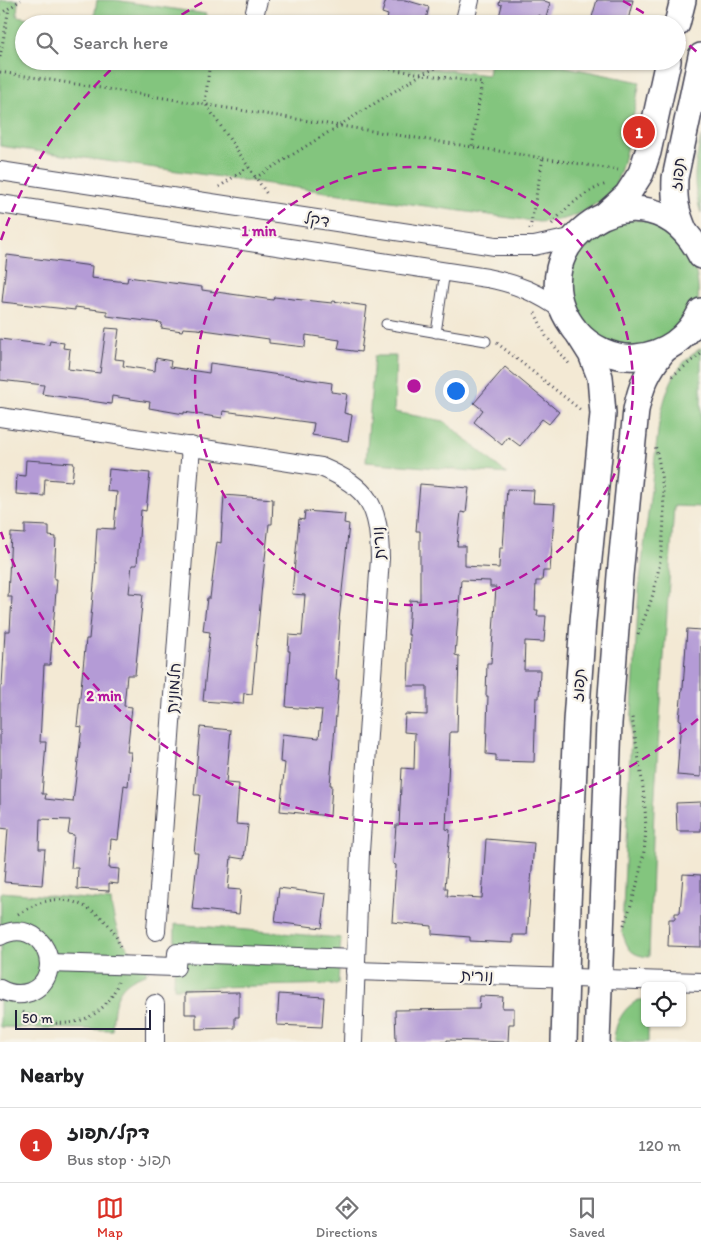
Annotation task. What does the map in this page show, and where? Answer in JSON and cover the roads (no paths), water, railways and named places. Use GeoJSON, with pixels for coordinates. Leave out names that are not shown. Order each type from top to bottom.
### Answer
{"type":"FeatureCollection","features":[{"type":"Feature","properties":{"kind":"street"},"geometry":{"type":"LineString","coordinates":[[254,15],[258,0]]}},
{"type":"Feature","properties":{"kind":"street"},"geometry":{"type":"LineString","coordinates":[[466,15],[470,0]]}},
{"type":"Feature","properties":{"kind":"street"},"geometry":{"type":"LineString","coordinates":[[679,15],[682,0]]}},
{"type":"Feature","properties":{"kind":"street","name":"תפוז"},"geometry":{"type":"LineString","coordinates":[[695,245],[676,212],[674,195],[675,178],[701,56]]}},
{"type":"Feature","properties":{"kind":"street","name":"תפוז"},"geometry":{"type":"LineString","coordinates":[[604,215],[627,195],[641,173],[648,152],[666,70]]}},
{"type":"Feature","properties":{"kind":"street","name":"דקל"},"geometry":{"type":"LineString","coordinates":[[0,171],[495,246],[546,244],[574,237]]}},
{"type":"Feature","properties":{"kind":"street","name":"דקל"},"geometry":{"type":"LineString","coordinates":[[0,204],[487,278],[519,286],[542,296],[564,311]]}},
{"type":"Feature","properties":{"kind":"street"},"geometry":{"type":"LineString","coordinates":[[564,311],[560,297],[560,269],[564,255],[574,237],[592,221],[604,215],[625,210],[646,211],[674,222],[695,245]]}},
{"type":"Feature","properties":{"kind":"street","name":"תפוז"},"geometry":{"type":"LineString","coordinates":[[564,311],[570,324],[591,354],[600,377],[603,401],[579,671],[564,1042]]}},
{"type":"Feature","properties":{"kind":"street"},"geometry":{"type":"LineString","coordinates":[[579,335],[591,345],[604,352],[618,356],[646,356],[664,350],[692,332],[701,311]]}},
{"type":"Feature","properties":{"kind":"street","name":"תפוז"},"geometry":{"type":"LineString","coordinates":[[597,1042],[612,673],[620,575],[640,392],[650,368],[664,350]]}},
{"type":"Feature","properties":{"kind":"street","name":"נורית"},"geometry":{"type":"LineString","coordinates":[[0,417],[321,467],[344,477],[360,489],[370,504],[377,520],[380,558],[364,778],[353,1042]]}},
{"type":"Feature","properties":{"kind":"street","name":"חלמונית"},"geometry":{"type":"LineString","coordinates":[[156,931],[191,446]]}},
{"type":"Feature","properties":{"kind":"street"},"geometry":{"type":"LineString","coordinates":[[0,936],[18,931],[30,933],[40,940],[44,946],[49,963],[47,975],[35,989],[18,994],[0,989]]}},
{"type":"Feature","properties":{"kind":"street"},"geometry":{"type":"LineString","coordinates":[[49,963],[176,967],[177,952],[355,965]]}},
{"type":"Feature","properties":{"kind":"street","name":"נורית"},"geometry":{"type":"LineString","coordinates":[[355,965],[566,978],[701,982]]}},
{"type":"Feature","properties":{"kind":"street"},"geometry":{"type":"LineString","coordinates":[[155,1004],[155,1042]]}},
{"type":"Feature","properties":{"kind":"lane"},"geometry":{"type":"LineString","coordinates":[[436,333],[445,272]]}},
{"type":"Feature","properties":{"kind":"lane"},"geometry":{"type":"LineString","coordinates":[[386,324],[486,341]]}},
{"type":"Feature","properties":{"kind":"place","name":"דקל/תפוז"},"geometry":{"type":"Point","coordinates":[639,132]}}]}
